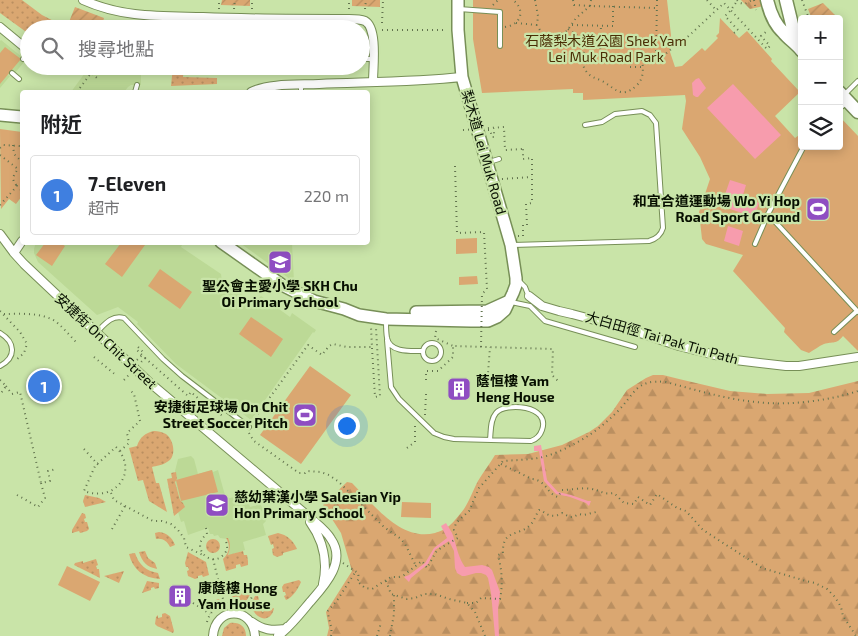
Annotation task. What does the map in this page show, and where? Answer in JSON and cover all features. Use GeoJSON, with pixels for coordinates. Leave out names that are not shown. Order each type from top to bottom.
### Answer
{"type":"FeatureCollection","features":[{"type":"Feature","properties":{"kind":"main road"},"geometry":{"type":"LineString","coordinates":[[767,0],[777,25],[798,46]]}},
{"type":"Feature","properties":{"kind":"main road"},"geometry":{"type":"LineString","coordinates":[[786,0],[798,41]]}},
{"type":"Feature","properties":{"kind":"main road"},"geometry":{"type":"LineString","coordinates":[[843,101],[858,112]]}},
{"type":"Feature","properties":{"kind":"street"},"geometry":{"type":"LineString","coordinates":[[83,0],[101,8],[133,14],[363,20]]}},
{"type":"Feature","properties":{"kind":"street","name":"梨木道 Lei Muk Road"},"geometry":{"type":"LineString","coordinates":[[458,5],[462,77],[493,161],[513,241],[516,285],[509,301]]}},
{"type":"Feature","properties":{"kind":"street"},"geometry":{"type":"LineString","coordinates":[[0,27],[20,44]]}},
{"type":"Feature","properties":{"kind":"street"},"geometry":{"type":"LineString","coordinates":[[370,28],[372,32],[372,82]]}},
{"type":"Feature","properties":{"kind":"street"},"geometry":{"type":"LineString","coordinates":[[258,90],[268,87],[301,88],[462,77]]}},
{"type":"Feature","properties":{"kind":"street"},"geometry":{"type":"LineString","coordinates":[[0,115],[20,117]]}},
{"type":"Feature","properties":{"kind":"street","name":"安捷街 On Chit Street"},"geometry":{"type":"LineString","coordinates":[[0,234],[24,264],[149,382],[323,530],[333,541],[336,560]]}},
{"type":"Feature","properties":{"kind":"street"},"geometry":{"type":"LineString","coordinates":[[14,253],[20,244]]}},
{"type":"Feature","properties":{"kind":"street"},"geometry":{"type":"LineString","coordinates":[[226,245],[282,285],[314,301],[381,321],[488,321],[497,317],[505,310],[509,301]]}},
{"type":"Feature","properties":{"kind":"street","name":"大白田徑 Tai Pak Tin Path"},"geometry":{"type":"LineString","coordinates":[[529,296],[542,306],[626,328],[678,346],[735,360],[799,366],[858,357]]}},
{"type":"Feature","properties":{"kind":"street"},"geometry":{"type":"LineString","coordinates":[[344,309],[387,312],[472,312],[487,311],[509,301]]}},
{"type":"Feature","properties":{"kind":"street","name":"安捷街 On Chit Street"},"geometry":{"type":"LineString","coordinates":[[304,514],[314,528],[323,550],[325,568],[322,588]]}},
{"type":"Feature","properties":{"kind":"street"},"geometry":{"type":"LineString","coordinates":[[278,636],[322,588],[332,574],[336,560]]}},
{"type":"Feature","properties":{"kind":"street"},"geometry":{"type":"LineString","coordinates":[[213,636],[216,623],[227,614],[234,613],[247,617],[263,629],[285,629],[288,626]]}},
{"type":"Feature","properties":{"kind":"street"},"geometry":{"type":"LineString","coordinates":[[252,622],[256,636]]}},
{"type":"Feature","properties":{"kind":"lane"},"geometry":{"type":"LineString","coordinates":[[458,5],[500,12],[500,46]]}},
{"type":"Feature","properties":{"kind":"lane"},"geometry":{"type":"LineString","coordinates":[[12,73],[19,79]]}},
{"type":"Feature","properties":{"kind":"lane"},"geometry":{"type":"LineString","coordinates":[[843,99],[858,81]]}},
{"type":"Feature","properties":{"kind":"lane"},"geometry":{"type":"LineString","coordinates":[[136,90],[137,85]]}},
{"type":"Feature","properties":{"kind":"lane"},"geometry":{"type":"LineString","coordinates":[[513,241],[649,242],[662,232],[656,123],[650,115],[642,111],[612,115],[602,122],[585,125]]}},
{"type":"Feature","properties":{"kind":"lane"},"geometry":{"type":"LineString","coordinates":[[755,244],[768,214],[802,150]]}},
{"type":"Feature","properties":{"kind":"lane"},"geometry":{"type":"LineString","coordinates":[[768,214],[858,312],[834,332]]}},
{"type":"Feature","properties":{"kind":"lane","name":"大白田徑 Tai Pak Tin Path"},"geometry":{"type":"LineString","coordinates":[[516,278],[525,287],[529,296]]}},
{"type":"Feature","properties":{"kind":"lane"},"geometry":{"type":"LineString","coordinates":[[529,296],[530,306]]}},
{"type":"Feature","properties":{"kind":"lane"},"geometry":{"type":"LineString","coordinates":[[509,301],[530,306],[545,321],[635,347]]}},
{"type":"Feature","properties":{"kind":"lane"},"geometry":{"type":"LineString","coordinates":[[96,333],[108,321],[120,317],[124,318],[182,376],[249,426]]}},
{"type":"Feature","properties":{"kind":"lane"},"geometry":{"type":"LineString","coordinates":[[381,321],[387,340],[391,387],[399,399],[434,433],[454,439],[490,440],[531,441],[536,439],[542,432],[543,421],[540,415],[530,409],[507,408],[500,410],[492,420],[490,440]]}},
{"type":"Feature","properties":{"kind":"lane"},"geometry":{"type":"LineString","coordinates":[[0,333],[10,342],[12,351],[9,360],[0,366]]}},
{"type":"Feature","properties":{"kind":"lane"},"geometry":{"type":"LineString","coordinates":[[387,340],[394,348],[403,351],[423,351]]}},
{"type":"Feature","properties":{"kind":"lane"},"geometry":{"type":"LineString","coordinates":[[432,343],[439,345],[441,352],[438,358],[432,361],[426,358],[423,351],[426,345],[432,343]]}},
{"type":"Feature","properties":{"kind":"path"},"geometry":{"type":"LineString","coordinates":[[219,0],[219,8]]}},
{"type":"Feature","properties":{"kind":"path"},"geometry":{"type":"LineString","coordinates":[[234,9],[235,0]]}},
{"type":"Feature","properties":{"kind":"path"},"geometry":{"type":"LineString","coordinates":[[252,0],[252,8]]}},
{"type":"Feature","properties":{"kind":"path"},"geometry":{"type":"LineString","coordinates":[[349,0],[349,9]]}},
{"type":"Feature","properties":{"kind":"path"},"geometry":{"type":"LineString","coordinates":[[365,9],[366,0]]}},
{"type":"Feature","properties":{"kind":"path"},"geometry":{"type":"LineString","coordinates":[[382,23],[383,0]]}},
{"type":"Feature","properties":{"kind":"path"},"geometry":{"type":"LineString","coordinates":[[492,8],[497,0]]}},
{"type":"Feature","properties":{"kind":"path"},"geometry":{"type":"LineString","coordinates":[[573,0],[574,5],[657,8]]}},
{"type":"Feature","properties":{"kind":"path"},"geometry":{"type":"LineString","coordinates":[[530,1],[535,1],[538,16],[537,25],[541,32],[556,36],[563,34],[568,29],[576,18],[590,6],[591,0]]}},
{"type":"Feature","properties":{"kind":"path"},"geometry":{"type":"LineString","coordinates":[[657,0],[656,58],[661,58],[678,43],[679,45],[724,3],[766,48],[770,46],[761,36],[767,31]]}},
{"type":"Feature","properties":{"kind":"path"},"geometry":{"type":"LineString","coordinates":[[707,0],[716,10]]}},
{"type":"Feature","properties":{"kind":"path"},"geometry":{"type":"LineString","coordinates":[[734,33],[738,30],[725,16],[737,0],[740,3],[746,4],[753,0],[756,10]]}},
{"type":"Feature","properties":{"kind":"path"},"geometry":{"type":"LineString","coordinates":[[802,0],[808,15]]}},
{"type":"Feature","properties":{"kind":"path"},"geometry":{"type":"LineString","coordinates":[[571,25],[613,26],[613,6]]}},
{"type":"Feature","properties":{"kind":"path"},"geometry":{"type":"LineString","coordinates":[[516,23],[537,25]]}},
{"type":"Feature","properties":{"kind":"path"},"geometry":{"type":"LineString","coordinates":[[600,26],[600,54]]}},
{"type":"Feature","properties":{"kind":"path"},"geometry":{"type":"LineString","coordinates":[[568,29],[576,34],[585,46],[582,59],[588,73],[618,92],[633,89],[641,80],[644,72],[640,48],[646,41],[657,38]]}},
{"type":"Feature","properties":{"kind":"path"},"geometry":{"type":"LineString","coordinates":[[382,30],[444,30]]}},
{"type":"Feature","properties":{"kind":"path"},"geometry":{"type":"LineString","coordinates":[[630,67],[643,67]]}},
{"type":"Feature","properties":{"kind":"path"},"geometry":{"type":"LineString","coordinates":[[79,90],[90,75]]}},
{"type":"Feature","properties":{"kind":"path"},"geometry":{"type":"LineString","coordinates":[[92,75],[97,78]]}},
{"type":"Feature","properties":{"kind":"path"},"geometry":{"type":"LineString","coordinates":[[463,130],[504,127],[505,150],[523,149],[523,159],[532,158],[532,203],[526,204],[527,225],[523,225],[523,236],[513,241]]}},
{"type":"Feature","properties":{"kind":"path"},"geometry":{"type":"LineString","coordinates":[[488,130],[490,130],[492,138],[494,137],[494,128]]}},
{"type":"Feature","properties":{"kind":"path"},"geometry":{"type":"LineString","coordinates":[[0,148],[3,145],[20,146]]}},
{"type":"Feature","properties":{"kind":"path"},"geometry":{"type":"LineString","coordinates":[[13,145],[14,154],[20,160]]}},
{"type":"Feature","properties":{"kind":"path"},"geometry":{"type":"LineString","coordinates":[[0,154],[18,169],[13,181],[20,188]]}},
{"type":"Feature","properties":{"kind":"path"},"geometry":{"type":"LineString","coordinates":[[455,166],[457,233],[484,232],[487,289],[482,294],[481,347]]}},
{"type":"Feature","properties":{"kind":"path"},"geometry":{"type":"LineString","coordinates":[[502,179],[532,177]]}},
{"type":"Feature","properties":{"kind":"path"},"geometry":{"type":"LineString","coordinates":[[0,205],[20,184]]}},
{"type":"Feature","properties":{"kind":"path"},"geometry":{"type":"LineString","coordinates":[[4,314],[44,316],[62,328],[78,344]]}},
{"type":"Feature","properties":{"kind":"path"},"geometry":{"type":"LineString","coordinates":[[371,326],[375,397],[380,396],[381,321]]}},
{"type":"Feature","properties":{"kind":"path"},"geometry":{"type":"LineString","coordinates":[[436,331],[435,338],[453,346],[553,349],[552,375],[559,382]]}},
{"type":"Feature","properties":{"kind":"path"},"geometry":{"type":"LineString","coordinates":[[372,347],[346,347],[333,344],[322,355],[308,344],[249,426],[250,435],[299,473],[307,471],[321,472],[339,482],[384,527],[401,539],[416,566]]}},
{"type":"Feature","properties":{"kind":"path"},"geometry":{"type":"LineString","coordinates":[[426,380],[426,371],[438,371],[453,357],[453,346]]}},
{"type":"Feature","properties":{"kind":"path"},"geometry":{"type":"LineString","coordinates":[[481,379],[488,373],[490,347]]}},
{"type":"Feature","properties":{"kind":"path"},"geometry":{"type":"LineString","coordinates":[[137,360],[142,355],[143,352],[138,348],[137,350],[144,358],[188,396]]}},
{"type":"Feature","properties":{"kind":"path"},"geometry":{"type":"LineString","coordinates":[[94,357],[117,376]]}},
{"type":"Feature","properties":{"kind":"path"},"geometry":{"type":"LineString","coordinates":[[124,380],[144,358]]}},
{"type":"Feature","properties":{"kind":"path"},"geometry":{"type":"LineString","coordinates":[[0,380],[12,394],[20,392],[45,498],[38,507],[16,495]]}},
{"type":"Feature","properties":{"kind":"path"},"geometry":{"type":"LineString","coordinates":[[336,560],[356,571],[359,579],[357,581],[365,588],[372,589],[391,577],[404,575],[422,561],[427,568],[436,552],[458,538],[454,530],[456,523],[469,511],[479,488],[503,460],[545,457],[574,444],[595,431],[618,411],[642,384],[666,382],[727,398],[757,403],[805,402],[858,391]]}},
{"type":"Feature","properties":{"kind":"path"},"geometry":{"type":"LineString","coordinates":[[0,395],[6,386]]}},
{"type":"Feature","properties":{"kind":"path"},"geometry":{"type":"LineString","coordinates":[[120,451],[128,443],[126,434],[140,421],[134,394],[130,390]]}},
{"type":"Feature","properties":{"kind":"path"},"geometry":{"type":"LineString","coordinates":[[184,401],[191,392],[209,408],[226,418]]}},
{"type":"Feature","properties":{"kind":"path"},"geometry":{"type":"LineString","coordinates":[[116,447],[120,451],[125,462],[125,471],[122,479],[110,492],[93,494],[84,491],[96,463],[116,447]]}},
{"type":"Feature","properties":{"kind":"path"},"geometry":{"type":"LineString","coordinates":[[84,449],[100,467]]}},
{"type":"Feature","properties":{"kind":"path"},"geometry":{"type":"LineString","coordinates":[[501,464],[537,480],[554,496],[558,497],[562,490],[590,488],[606,494],[614,493],[624,503],[634,504],[638,497],[650,504],[657,494],[677,508],[686,511],[703,530],[762,568],[827,588],[835,597],[841,607],[843,616],[856,636]]}},
{"type":"Feature","properties":{"kind":"path"},"geometry":{"type":"LineString","coordinates":[[42,483],[50,481],[48,471],[56,470]]}},
{"type":"Feature","properties":{"kind":"path"},"geometry":{"type":"LineString","coordinates":[[110,492],[114,500],[153,521],[171,524],[184,538],[186,547],[212,559],[217,559],[224,554],[227,545],[226,541]]}},
{"type":"Feature","properties":{"kind":"path"},"geometry":{"type":"LineString","coordinates":[[112,529],[125,506]]}},
{"type":"Feature","properties":{"kind":"path"},"geometry":{"type":"LineString","coordinates":[[386,581],[390,594],[407,599],[424,594],[435,594],[467,603],[476,603],[482,598],[500,599],[502,581],[501,564],[498,555],[503,553],[503,544],[509,536],[531,524],[539,510],[552,516],[562,514],[573,517],[579,514],[584,515],[596,512]]}},
{"type":"Feature","properties":{"kind":"path"},"geometry":{"type":"LineString","coordinates":[[205,556],[200,548],[200,544],[207,534],[206,528]]}},
{"type":"Feature","properties":{"kind":"path"},"geometry":{"type":"LineString","coordinates":[[212,559],[224,603]]}},
{"type":"Feature","properties":{"kind":"path"},"geometry":{"type":"LineString","coordinates":[[331,636],[332,628],[328,611],[356,571]]}},
{"type":"Feature","properties":{"kind":"path"},"geometry":{"type":"LineString","coordinates":[[246,607],[258,587]]}},
{"type":"Feature","properties":{"kind":"path"},"geometry":{"type":"LineString","coordinates":[[390,636],[394,614],[394,595]]}},
{"type":"Feature","properties":{"kind":"path"},"geometry":{"type":"LineString","coordinates":[[467,603],[475,612],[485,636]]}},
{"type":"Feature","properties":{"kind":"path"},"geometry":{"type":"LineString","coordinates":[[193,604],[210,614]]}},
{"type":"Feature","properties":{"kind":"path"},"geometry":{"type":"LineString","coordinates":[[377,636],[381,623]]}},
{"type":"Feature","properties":{"kind":"shaded area"},"geometry":{"type":"Polygon","coordinates":[[[0,41],[20,55],[20,67],[14,74],[10,72],[8,75],[10,76],[0,88],[0,41]]]}},
{"type":"Feature","properties":{"kind":"shaded area"},"geometry":{"type":"Polygon","coordinates":[[[83,75],[141,75],[141,85],[131,85],[126,90],[72,90],[83,75]]]}},
{"type":"Feature","properties":{"kind":"shaded area"},"geometry":{"type":"Polygon","coordinates":[[[699,78],[706,88],[696,97],[693,95],[692,83],[699,78]]]}},
{"type":"Feature","properties":{"kind":"shaded area"},"geometry":{"type":"Polygon","coordinates":[[[733,84],[781,135],[755,159],[707,108],[733,84]]]}},
{"type":"Feature","properties":{"kind":"shaded area"},"geometry":{"type":"Polygon","coordinates":[[[730,180],[746,185],[744,197],[759,203],[754,217],[721,206],[730,180]]]}},
{"type":"Feature","properties":{"kind":"shaded area"},"geometry":{"type":"Polygon","coordinates":[[[728,226],[743,231],[739,246],[724,241],[728,226]]]}},
{"type":"Feature","properties":{"kind":"shaded area"},"geometry":{"type":"Polygon","coordinates":[[[35,245],[182,245],[181,247],[221,274],[222,282],[220,285],[228,291],[231,287],[256,302],[261,296],[290,317],[292,313],[316,330],[251,420],[176,364],[137,324],[138,322],[118,307],[97,315],[38,262],[34,249],[35,245]]]}},
{"type":"Feature","properties":{"kind":"shaded area","name":"聖公會主愛小學 SKH Chu Oi Primary School"},"geometry":{"type":"Polygon","coordinates":[[[243,245],[292,245],[294,282],[243,245]]]}},
{"type":"Feature","properties":{"kind":"shaded area"},"geometry":{"type":"Polygon","coordinates":[[[541,445],[547,480],[558,492],[591,501],[589,506],[570,497],[556,494],[544,481],[539,451],[534,451],[534,446],[541,445]]]}},
{"type":"Feature","properties":{"kind":"shaded area","name":"慈幼葉漢小學 Salesian Yip Hon Primary School"},"geometry":{"type":"Polygon","coordinates":[[[191,456],[194,459],[198,474],[218,470],[226,499],[246,494],[250,507],[260,504],[266,521],[263,524],[266,535],[243,542],[245,550],[228,556],[230,547],[228,539],[210,534],[208,528],[188,535],[184,521],[181,522],[178,512],[183,503],[180,500],[175,481],[177,479],[175,471],[178,459],[191,456]]]}},
{"type":"Feature","properties":{"kind":"shaded area"},"geometry":{"type":"Polygon","coordinates":[[[446,523],[453,535],[465,567],[482,565],[492,570],[500,592],[498,610],[499,636],[495,636],[488,578],[481,573],[462,576],[457,573],[454,551],[449,541],[435,550],[428,564],[411,578],[409,582],[404,577],[425,563],[434,548],[447,538],[441,526],[446,523]]]}},
{"type":"Feature","properties":{"kind":"green space"},"geometry":{"type":"Polygon","coordinates":[[[0,0],[22,0],[52,20],[20,20],[20,27],[0,13],[0,0]]]}},
{"type":"Feature","properties":{"kind":"green space"},"geometry":{"type":"Polygon","coordinates":[[[222,0],[250,0],[250,6],[221,5],[222,0]]]}},
{"type":"Feature","properties":{"kind":"green space"},"geometry":{"type":"Polygon","coordinates":[[[352,0],[380,0],[380,7],[352,6],[352,0]]]}},
{"type":"Feature","properties":{"kind":"green space","name":"石蔭梨木道公園 Shek Yam Lei Muk Road Park"},"geometry":{"type":"Polygon","coordinates":[[[473,0],[667,0],[671,35],[670,52],[675,67],[682,66],[702,48],[705,51],[718,38],[716,36],[719,33],[720,18],[739,38],[747,31],[772,59],[771,61],[798,90],[798,94],[775,116],[795,138],[798,136],[798,150],[843,150],[843,120],[858,136],[858,351],[843,336],[836,342],[824,344],[809,353],[801,350],[784,332],[785,328],[733,271],[743,255],[706,244],[702,239],[699,212],[710,179],[700,157],[682,129],[686,101],[685,95],[583,100],[583,93],[573,93],[573,89],[482,93],[473,39],[473,0]]]}},
{"type":"Feature","properties":{"kind":"green space"},"geometry":{"type":"Polygon","coordinates":[[[741,0],[762,0],[764,6],[750,9],[741,0]]]}},
{"type":"Feature","properties":{"kind":"green space"},"geometry":{"type":"Polygon","coordinates":[[[823,3],[835,15],[810,15],[808,9],[823,3]]]}},
{"type":"Feature","properties":{"kind":"green space"},"geometry":{"type":"Polygon","coordinates":[[[75,7],[104,18],[103,20],[70,20],[75,7]]]}},
{"type":"Feature","properties":{"kind":"green space"},"geometry":{"type":"Polygon","coordinates":[[[5,47],[20,60],[0,84],[0,53],[5,47]]]}},
{"type":"Feature","properties":{"kind":"green space"},"geometry":{"type":"Polygon","coordinates":[[[172,75],[217,78],[217,84],[171,86],[172,75]]]}},
{"type":"Feature","properties":{"kind":"green space"},"geometry":{"type":"Polygon","coordinates":[[[0,129],[20,132],[20,199],[16,204],[9,199],[1,209],[0,129]]]}},
{"type":"Feature","properties":{"kind":"green space"},"geometry":{"type":"Polygon","coordinates":[[[477,238],[477,253],[456,254],[456,239],[477,238]]]}},
{"type":"Feature","properties":{"kind":"green space"},"geometry":{"type":"Polygon","coordinates":[[[44,245],[65,246],[52,266],[36,255],[44,245]]]}},
{"type":"Feature","properties":{"kind":"green space"},"geometry":{"type":"Polygon","coordinates":[[[119,245],[145,245],[122,277],[105,264],[119,245]]]}},
{"type":"Feature","properties":{"kind":"green space"},"geometry":{"type":"Polygon","coordinates":[[[160,269],[192,292],[180,309],[148,286],[160,269]]]}},
{"type":"Feature","properties":{"kind":"green space"},"geometry":{"type":"Polygon","coordinates":[[[477,276],[478,284],[459,285],[459,277],[477,276]]]}},
{"type":"Feature","properties":{"kind":"green space"},"geometry":{"type":"Polygon","coordinates":[[[251,317],[283,339],[271,357],[239,334],[251,317]]]}},
{"type":"Feature","properties":{"kind":"green space","name":"安捷街足球場 On Chit Street Soccer Pitch"},"geometry":{"type":"Polygon","coordinates":[[[310,366],[351,395],[301,464],[260,435],[310,366]]]}},
{"type":"Feature","properties":{"kind":"green space"},"geometry":{"type":"Polygon","coordinates":[[[653,375],[663,375],[730,391],[767,394],[809,393],[858,381],[858,636],[327,636],[329,628],[326,612],[352,571],[341,533],[323,505],[347,482],[352,483],[399,527],[423,534],[435,533],[447,527],[464,509],[478,481],[495,455],[528,454],[562,445],[589,432],[612,412],[627,390],[653,375]]]}},
{"type":"Feature","properties":{"kind":"green space"},"geometry":{"type":"Polygon","coordinates":[[[154,431],[166,434],[171,440],[173,448],[170,460],[164,464],[152,467],[156,483],[159,483],[167,512],[149,501],[143,480],[138,481],[129,448],[137,446],[143,436],[154,431]]]}},
{"type":"Feature","properties":{"kind":"green space"},"geometry":{"type":"Polygon","coordinates":[[[212,470],[218,492],[181,501],[176,480],[212,470]]]}},
{"type":"Feature","properties":{"kind":"green space"},"geometry":{"type":"Polygon","coordinates":[[[176,472],[177,479],[175,482],[180,500],[185,507],[174,516],[167,479],[172,478],[171,473],[176,472]]]}},
{"type":"Feature","properties":{"kind":"green space"},"geometry":{"type":"Polygon","coordinates":[[[85,495],[99,498],[106,502],[85,507],[83,501],[85,495]]]}},
{"type":"Feature","properties":{"kind":"green space"},"geometry":{"type":"Polygon","coordinates":[[[402,502],[431,503],[431,518],[401,517],[402,502]]]}},
{"type":"Feature","properties":{"kind":"green space"},"geometry":{"type":"Polygon","coordinates":[[[82,513],[85,514],[86,518],[84,519],[89,529],[80,533],[79,531],[72,533],[72,530],[82,513]]]}},
{"type":"Feature","properties":{"kind":"green space"},"geometry":{"type":"Polygon","coordinates":[[[159,532],[169,536],[175,545],[170,547],[164,540],[156,539],[155,533],[159,532]]]}},
{"type":"Feature","properties":{"kind":"green space"},"geometry":{"type":"Polygon","coordinates":[[[278,533],[289,538],[297,549],[277,557],[273,555],[273,544],[271,545],[268,536],[278,533]]]}},
{"type":"Feature","properties":{"kind":"green space"},"geometry":{"type":"Polygon","coordinates":[[[226,538],[228,538],[230,545],[228,555],[243,551],[244,555],[247,555],[248,565],[241,567],[240,564],[236,565],[236,568],[226,571],[223,559],[229,549],[226,538]]]}},
{"type":"Feature","properties":{"kind":"green space"},"geometry":{"type":"Polygon","coordinates":[[[213,539],[218,541],[220,546],[218,551],[213,553],[208,551],[206,546],[208,541],[213,539]]]}},
{"type":"Feature","properties":{"kind":"green space"},"geometry":{"type":"Polygon","coordinates":[[[145,551],[148,558],[155,563],[157,569],[150,567],[143,561],[139,552],[145,551]]]}},
{"type":"Feature","properties":{"kind":"green space"},"geometry":{"type":"Polygon","coordinates":[[[188,552],[206,562],[209,575],[198,576],[195,579],[188,576],[187,571],[189,570],[185,563],[188,552]]]}},
{"type":"Feature","properties":{"kind":"green space"},"geometry":{"type":"Polygon","coordinates":[[[135,553],[141,564],[150,571],[158,573],[160,579],[144,575],[136,569],[129,554],[135,553]]]}},
{"type":"Feature","properties":{"kind":"green space"},"geometry":{"type":"Polygon","coordinates":[[[96,559],[100,578],[74,565],[75,563],[96,559]]]}},
{"type":"Feature","properties":{"kind":"green space"},"geometry":{"type":"Polygon","coordinates":[[[67,566],[100,582],[90,601],[58,585],[67,566]]]}},
{"type":"Feature","properties":{"kind":"green space"},"geometry":{"type":"Polygon","coordinates":[[[124,571],[119,583],[104,576],[124,571]]]}},
{"type":"Feature","properties":{"kind":"green space"},"geometry":{"type":"Polygon","coordinates":[[[299,580],[301,582],[297,590],[286,600],[282,587],[284,584],[299,580]]]}},
{"type":"Feature","properties":{"kind":"green space"},"geometry":{"type":"Polygon","coordinates":[[[147,581],[159,583],[159,588],[155,589],[154,587],[142,593],[147,581]]]}},
{"type":"Feature","properties":{"kind":"green space"},"geometry":{"type":"Polygon","coordinates":[[[253,590],[245,603],[234,600],[232,596],[244,594],[253,590]]]}},
{"type":"Feature","properties":{"kind":"green space"},"geometry":{"type":"Polygon","coordinates":[[[255,596],[258,596],[262,612],[274,608],[269,617],[261,618],[250,606],[255,596]]]}},
{"type":"Feature","properties":{"kind":"green space"},"geometry":{"type":"Polygon","coordinates":[[[219,599],[221,602],[210,611],[202,604],[205,603],[206,605],[219,599]]]}},
{"type":"Feature","properties":{"kind":"green space"},"geometry":{"type":"Polygon","coordinates":[[[165,613],[170,616],[173,633],[155,624],[156,617],[158,615],[158,618],[162,617],[162,614],[165,613]]]}},
{"type":"Feature","properties":{"kind":"green space"},"geometry":{"type":"Polygon","coordinates":[[[230,623],[241,625],[245,630],[246,636],[222,636],[224,628],[230,623]]]}},
{"type":"Feature","properties":{"kind":"place","name":"和宜合道運動場 Wo Yi Hop Road Sport Ground"},"geometry":{"type":"Point","coordinates":[818,209]}},
{"type":"Feature","properties":{"kind":"place","name":"聖公會主愛小學 SKH Chu Oi Primary School"},"geometry":{"type":"Point","coordinates":[280,262]}},
{"type":"Feature","properties":{"kind":"place","name":"7-Eleven"},"geometry":{"type":"Point","coordinates":[44,386]}},
{"type":"Feature","properties":{"kind":"place","name":"蔭恒樓 Yam Heng House"},"geometry":{"type":"Point","coordinates":[459,389]}},
{"type":"Feature","properties":{"kind":"place","name":"安捷街足球場 On Chit Street Soccer Pitch"},"geometry":{"type":"Point","coordinates":[305,415]}},
{"type":"Feature","properties":{"kind":"place","name":"慈幼葉漢小學 Salesian Yip Hon Primary School"},"geometry":{"type":"Point","coordinates":[217,505]}},
{"type":"Feature","properties":{"kind":"place","name":"康蔭樓 Hong Yam House"},"geometry":{"type":"Point","coordinates":[180,596]}}]}
